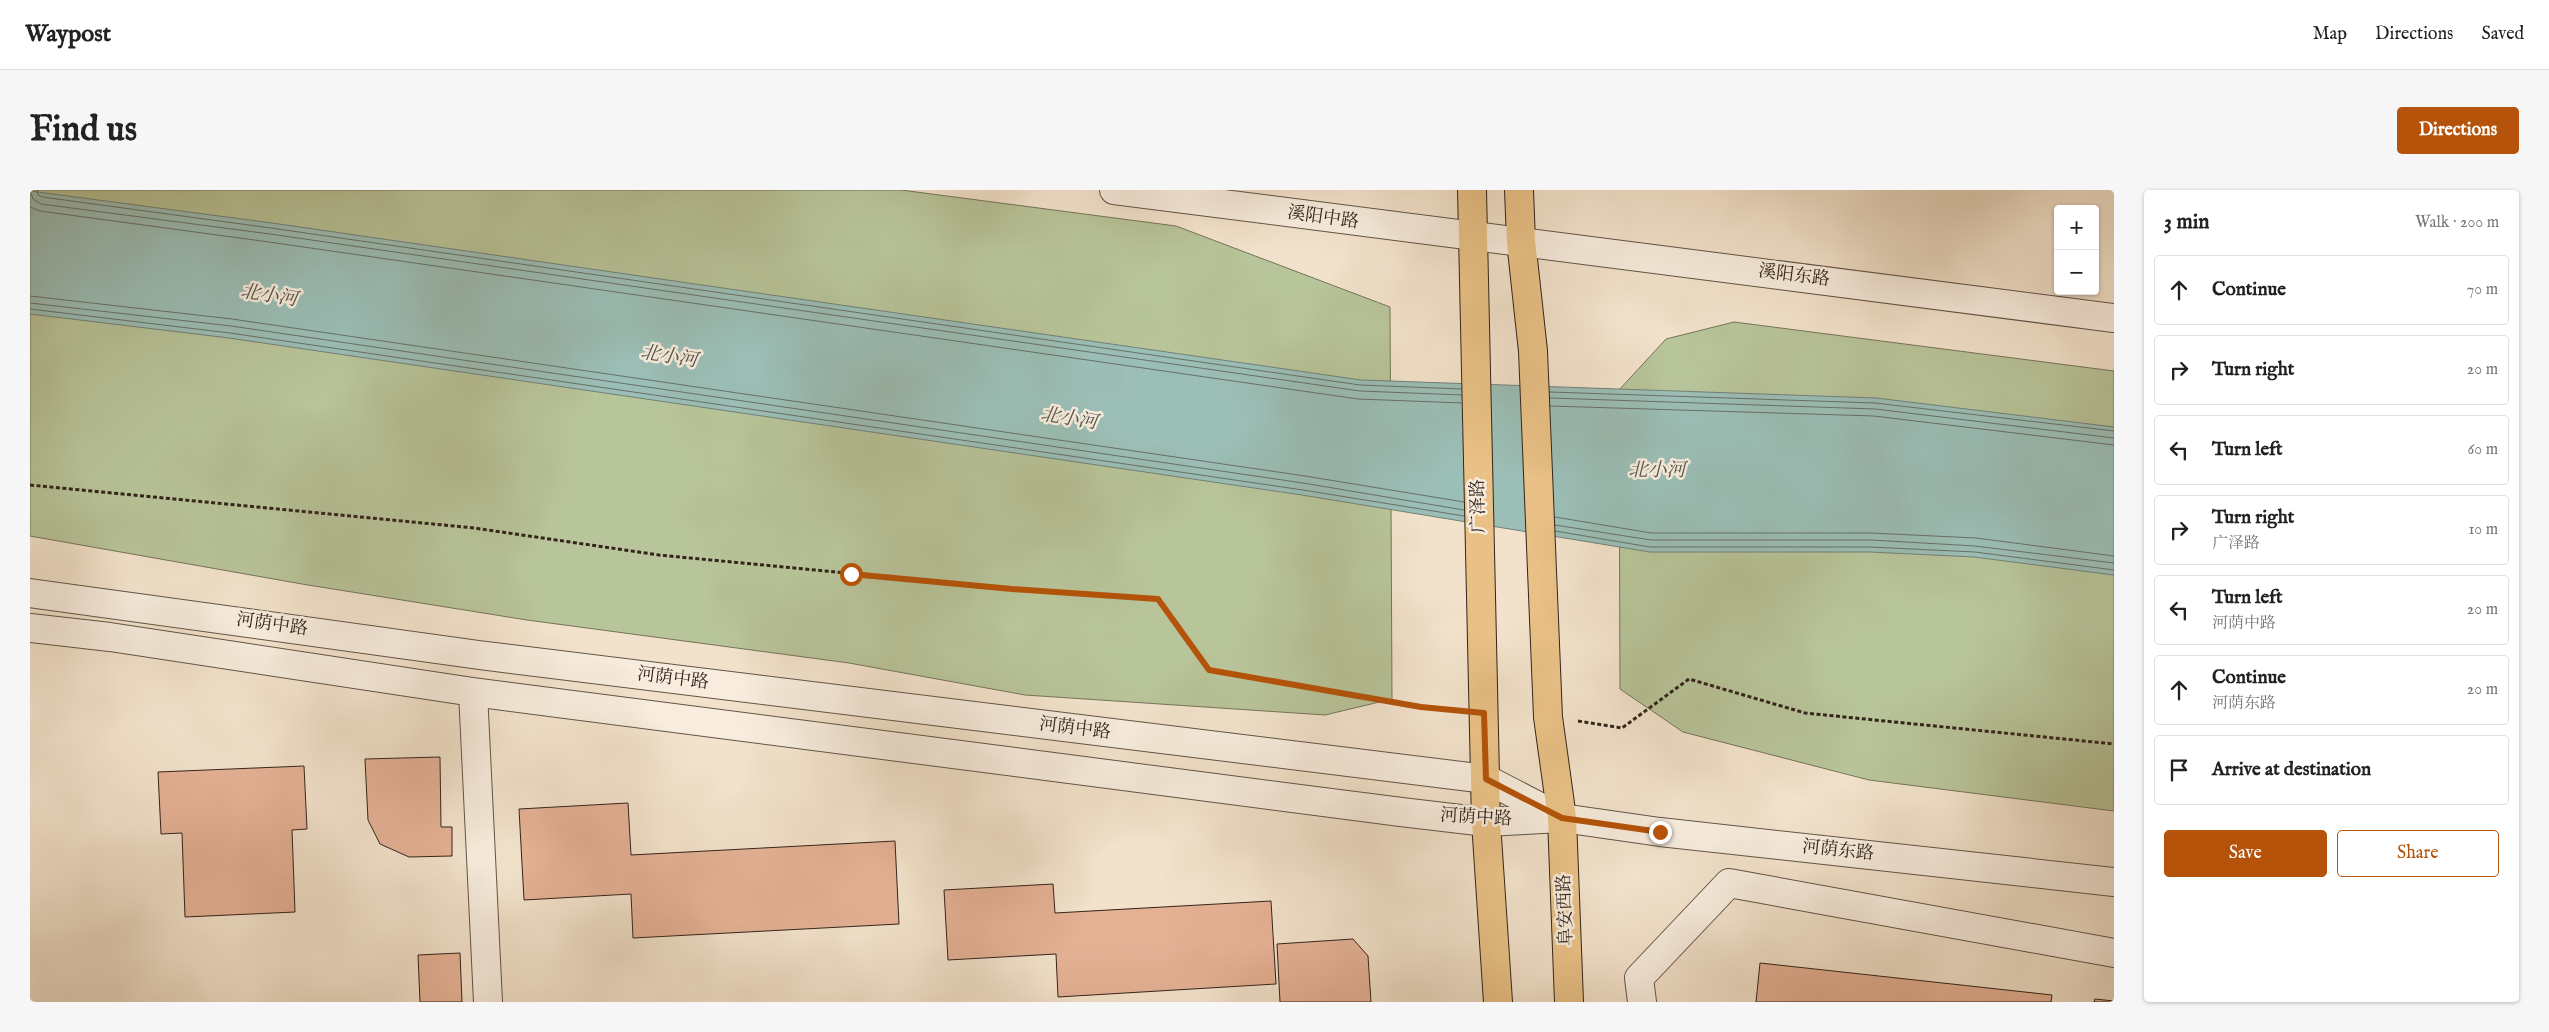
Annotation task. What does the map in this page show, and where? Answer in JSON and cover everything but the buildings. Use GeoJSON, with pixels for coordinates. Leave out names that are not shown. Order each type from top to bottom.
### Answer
{"type":"FeatureCollection","features":[{"type":"Feature","properties":{"kind":"main road","name":"广泽路"},"geometry":{"type":"LineString","coordinates":[[1472,190],[1486,822]]}},
{"type":"Feature","properties":{"kind":"main road"},"geometry":{"type":"LineString","coordinates":[[1519,190],[1521,241],[1533,352],[1548,717],[1562,818]]}},
{"type":"Feature","properties":{"kind":"main road","name":"阜安西路"},"geometry":{"type":"LineString","coordinates":[[1562,818],[1569,1002]]}},
{"type":"Feature","properties":{"kind":"main road"},"geometry":{"type":"LineString","coordinates":[[1486,822],[1498,1002]]}},
{"type":"Feature","properties":{"kind":"street","name":"溪阳中路"},"geometry":{"type":"LineString","coordinates":[[1114,190],[1473,238]]}},
{"type":"Feature","properties":{"kind":"street","name":"溪阳东路"},"geometry":{"type":"LineString","coordinates":[[1473,238],[1521,241],[2114,318]]}},
{"type":"Feature","properties":{"kind":"street","name":"河荫中路"},"geometry":{"type":"LineString","coordinates":[[30,593],[479,655],[1486,779],[1562,818]]}},
{"type":"Feature","properties":{"kind":"street","name":"河荫中路"},"geometry":{"type":"LineString","coordinates":[[30,628],[119,638],[473,692],[1486,822],[1562,818]]}},
{"type":"Feature","properties":{"kind":"street"},"geometry":{"type":"LineString","coordinates":[[473,692],[488,1002]]}},
{"type":"Feature","properties":{"kind":"street","name":"河荫东路"},"geometry":{"type":"LineString","coordinates":[[1562,818],[1660,832],[2114,882]]}},
{"type":"Feature","properties":{"kind":"street"},"geometry":{"type":"LineString","coordinates":[[1642,1002],[1639,978],[1728,883],[2114,953]]}},
{"type":"Feature","properties":{"kind":"path"},"geometry":{"type":"LineString","coordinates":[[30,486],[474,528],[669,556],[1012,589],[1158,599],[1209,670],[1421,707],[1484,713]]}},
{"type":"Feature","properties":{"kind":"path"},"geometry":{"type":"LineString","coordinates":[[1548,717],[1622,728],[1689,679],[1805,713],[2114,744]]}},
{"type":"Feature","properties":{"kind":"green space"},"geometry":{"type":"Polygon","coordinates":[[[30,190],[901,190],[1176,226],[1390,307],[1392,699],[1325,715],[1025,695],[849,663],[527,620],[302,584],[30,536],[30,190]]]}},
{"type":"Feature","properties":{"kind":"green space"},"geometry":{"type":"Polygon","coordinates":[[[1734,322],[2114,371],[2114,811],[1869,780],[1683,732],[1620,689],[1619,390],[1666,339],[1734,322]]]}},
{"type":"Feature","properties":{"kind":"water","name":"北小河"},"geometry":{"type":"Polygon","coordinates":[[[30,191],[272,223],[1361,380],[1876,398],[2114,427],[2114,575],[1974,557],[1870,552],[1650,552],[1302,495],[229,338],[30,314],[30,191]]]}},
{"type":"Feature","properties":{"kind":"route"},"geometry":{"type":"LineString","coordinates":[[851,574],[1012,589],[1158,599],[1209,670],[1421,707],[1484,713],[1486,779],[1562,818],[1660,832]]}}]}
